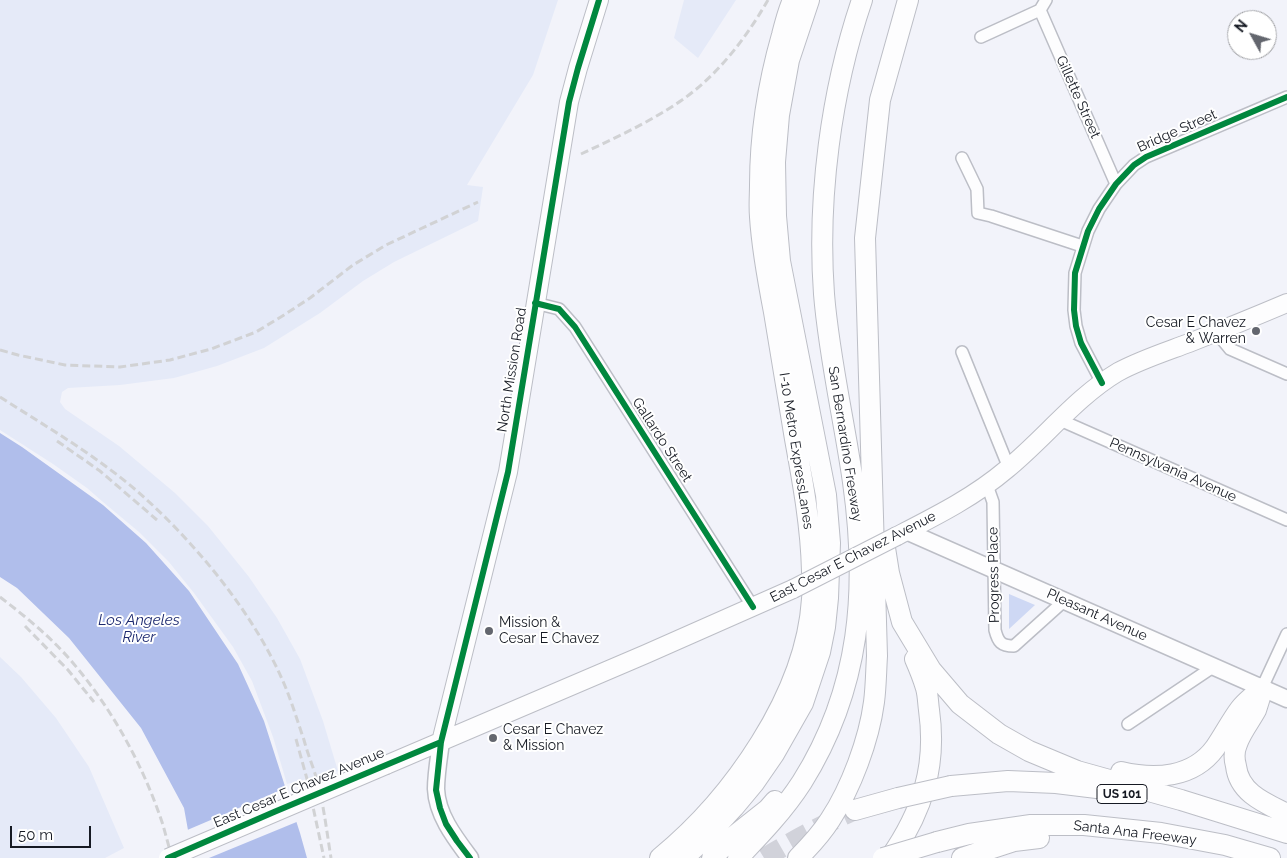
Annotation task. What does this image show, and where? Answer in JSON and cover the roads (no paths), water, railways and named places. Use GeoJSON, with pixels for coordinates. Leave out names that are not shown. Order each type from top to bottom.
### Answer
{"type":"FeatureCollection","features":[{"type":"Feature","properties":{"kind":"highway","name":"I-10 Metro ExpressLanes"},"geometry":{"type":"LineString","coordinates":[[683,854],[699,821],[751,757],[769,728],[797,668],[807,633],[812,599],[806,498],[765,261],[759,215],[760,164],[765,111],[775,58],[793,0]]}},
{"type":"Feature","properties":{"kind":"highway","name":"I-10 Metro ExpressLanes"},"geometry":{"type":"LineString","coordinates":[[660,858],[683,854],[708,835],[754,783],[774,754],[802,703],[820,652],[825,627],[830,543],[826,496],[780,261],[776,216],[775,162],[779,115],[789,60],[809,0]]}},
{"type":"Feature","properties":{"kind":"highway"},"geometry":{"type":"LineString","coordinates":[[824,186],[822,161],[826,105],[839,36],[849,0]]}},
{"type":"Feature","properties":{"kind":"highway","name":"San Bernardino Freeway"},"geometry":{"type":"LineString","coordinates":[[738,858],[786,805],[815,759],[838,707],[854,652],[860,588],[858,527],[853,482],[833,365],[824,293],[823,222],[824,186],[833,115],[848,46],[862,0]]}},
{"type":"Feature","properties":{"kind":"highway","name":"San Bernardino Freeway"},"geometry":{"type":"LineString","coordinates":[[871,442],[865,238],[880,100],[908,0]]}},
{"type":"Feature","properties":{"kind":"highway"},"geometry":{"type":"LineString","coordinates":[[871,442],[889,573],[902,622],[926,689],[931,726],[930,766],[926,784],[912,821],[890,858]]}},
{"type":"Feature","properties":{"kind":"highway"},"geometry":{"type":"LineString","coordinates":[[798,858],[811,846],[841,801],[863,747],[874,703],[877,656],[871,442]]}},
{"type":"Feature","properties":{"kind":"highway"},"geometry":{"type":"LineString","coordinates":[[902,622],[931,670],[960,704],[998,734],[1029,751],[1077,771],[1181,800],[1287,833]]}},
{"type":"Feature","properties":{"kind":"highway"},"geometry":{"type":"LineString","coordinates":[[1029,751],[1133,775],[1178,774],[1192,768],[1208,756],[1241,708],[1262,688]]}},
{"type":"Feature","properties":{"kind":"highway"},"geometry":{"type":"LineString","coordinates":[[1262,688],[1256,709],[1237,742],[1234,759],[1237,775],[1242,786],[1268,804],[1287,814]]}},
{"type":"Feature","properties":{"kind":"highway"},"geometry":{"type":"LineString","coordinates":[[712,858],[734,836],[774,802],[790,784],[828,732]]}},
{"type":"Feature","properties":{"kind":"highway","name":"Santa Ana Freeway"},"geometry":{"type":"LineString","coordinates":[[855,810],[951,786],[1008,781],[1056,783],[1107,789],[1287,843]]}},
{"type":"Feature","properties":{"kind":"highway","name":"Santa Ana Freeway"},"geometry":{"type":"LineString","coordinates":[[883,858],[969,834],[1031,825],[1084,825],[1160,833],[1225,845],[1270,858]]}},
{"type":"Feature","properties":{"kind":"highway"},"geometry":{"type":"LineString","coordinates":[[962,858],[1014,841],[1052,837],[1160,833]]}},
{"type":"Feature","properties":{"kind":"main road","name":"North Mission Road"},"geometry":{"type":"LineString","coordinates":[[441,742],[508,472],[569,102],[599,0]]}},
{"type":"Feature","properties":{"kind":"main road","name":"East Cesar E Chavez Avenue"},"geometry":{"type":"LineString","coordinates":[[168,858],[646,654],[793,589],[934,518],[987,485],[1009,468],[1087,394],[1119,372],[1139,362],[1287,303]]}},
{"type":"Feature","properties":{"kind":"main road","name":"Pleasant Avenue"},"geometry":{"type":"LineString","coordinates":[[902,534],[938,546],[995,570],[1287,699]]}},
{"type":"Feature","properties":{"kind":"main road"},"geometry":{"type":"LineString","coordinates":[[441,742],[436,790],[440,808],[446,824],[470,858]]}},
{"type":"Feature","properties":{"kind":"street"},"geometry":{"type":"LineString","coordinates":[[981,37],[1043,5]]}},
{"type":"Feature","properties":{"kind":"street","name":"Gillette Street"},"geometry":{"type":"LineString","coordinates":[[1043,5],[1116,184]]}},
{"type":"Feature","properties":{"kind":"street","name":"Bridge Street"},"geometry":{"type":"LineString","coordinates":[[1102,383],[1081,344],[1074,310],[1075,273],[1082,246],[1099,209],[1116,184],[1134,165],[1146,157],[1287,97]]}},
{"type":"Feature","properties":{"kind":"street"},"geometry":{"type":"LineString","coordinates":[[962,158],[977,190],[978,214],[992,216],[1082,246]]}},
{"type":"Feature","properties":{"kind":"street","name":"Gallardo Street"},"geometry":{"type":"LineString","coordinates":[[536,303],[559,309],[574,326],[753,607]]}},
{"type":"Feature","properties":{"kind":"street"},"geometry":{"type":"LineString","coordinates":[[1216,332],[1230,349],[1287,374]]}},
{"type":"Feature","properties":{"kind":"street"},"geometry":{"type":"LineString","coordinates":[[962,352],[1009,468]]}},
{"type":"Feature","properties":{"kind":"street","name":"Pennsylvania Avenue"},"geometry":{"type":"LineString","coordinates":[[1060,420],[1287,520]]}},
{"type":"Feature","properties":{"kind":"street","name":"Progress Place"},"geometry":{"type":"LineString","coordinates":[[987,485],[993,502],[995,630],[997,639],[1005,646],[1014,646],[1064,601]]}},
{"type":"Feature","properties":{"kind":"street"},"geometry":{"type":"LineString","coordinates":[[1262,688],[1287,634]]}},
{"type":"Feature","properties":{"kind":"street"},"geometry":{"type":"LineString","coordinates":[[1128,724],[1213,667]]}},
{"type":"Feature","properties":{"kind":"water","name":"Los Angeles River"},"geometry":{"type":"Polygon","coordinates":[[[0,433],[103,505],[146,543],[189,591],[238,664],[264,721],[307,858],[193,858],[184,808],[141,728],[69,638],[17,588],[0,577],[0,433]]]}},
{"type":"Feature","properties":{"kind":"tunnel"},"geometry":{"type":"LineString","coordinates":[[764,858],[809,832],[855,810]]}},
{"type":"Feature","properties":{"kind":"railway"},"geometry":{"type":"LineString","coordinates":[[581,154],[645,123],[695,90],[708,79],[741,42],[768,0]]}},
{"type":"Feature","properties":{"kind":"railway"},"geometry":{"type":"LineString","coordinates":[[0,350],[65,365],[120,367],[170,360],[211,349],[256,332],[310,298],[353,265],[386,245],[478,202]]}},
{"type":"Feature","properties":{"kind":"railway"},"geometry":{"type":"LineString","coordinates":[[0,397],[88,453],[137,491],[200,554],[238,603],[269,653],[291,702],[318,783],[331,858]]}},
{"type":"Feature","properties":{"kind":"railway"},"geometry":{"type":"LineString","coordinates":[[57,441],[100,471],[157,520]]}},
{"type":"Feature","properties":{"kind":"railway"},"geometry":{"type":"LineString","coordinates":[[0,597],[56,645],[88,681],[101,700],[126,740],[147,782],[163,825],[172,858]]}},
{"type":"Feature","properties":{"kind":"railway"},"geometry":{"type":"LineString","coordinates":[[25,626],[68,670],[94,702]]}},
{"type":"Feature","properties":{"kind":"railway"},"geometry":{"type":"LineString","coordinates":[[296,739],[307,779],[324,858]]}},
{"type":"Feature","properties":{"kind":"place","name":"Cesar E Chavez & Warren"},"geometry":{"type":"Point","coordinates":[1256,331]}},
{"type":"Feature","properties":{"kind":"place","name":"Mission & Cesar E Chavez"},"geometry":{"type":"Point","coordinates":[489,631]}},
{"type":"Feature","properties":{"kind":"place","name":"Cesar E Chavez & Mission"},"geometry":{"type":"Point","coordinates":[493,738]}}]}
